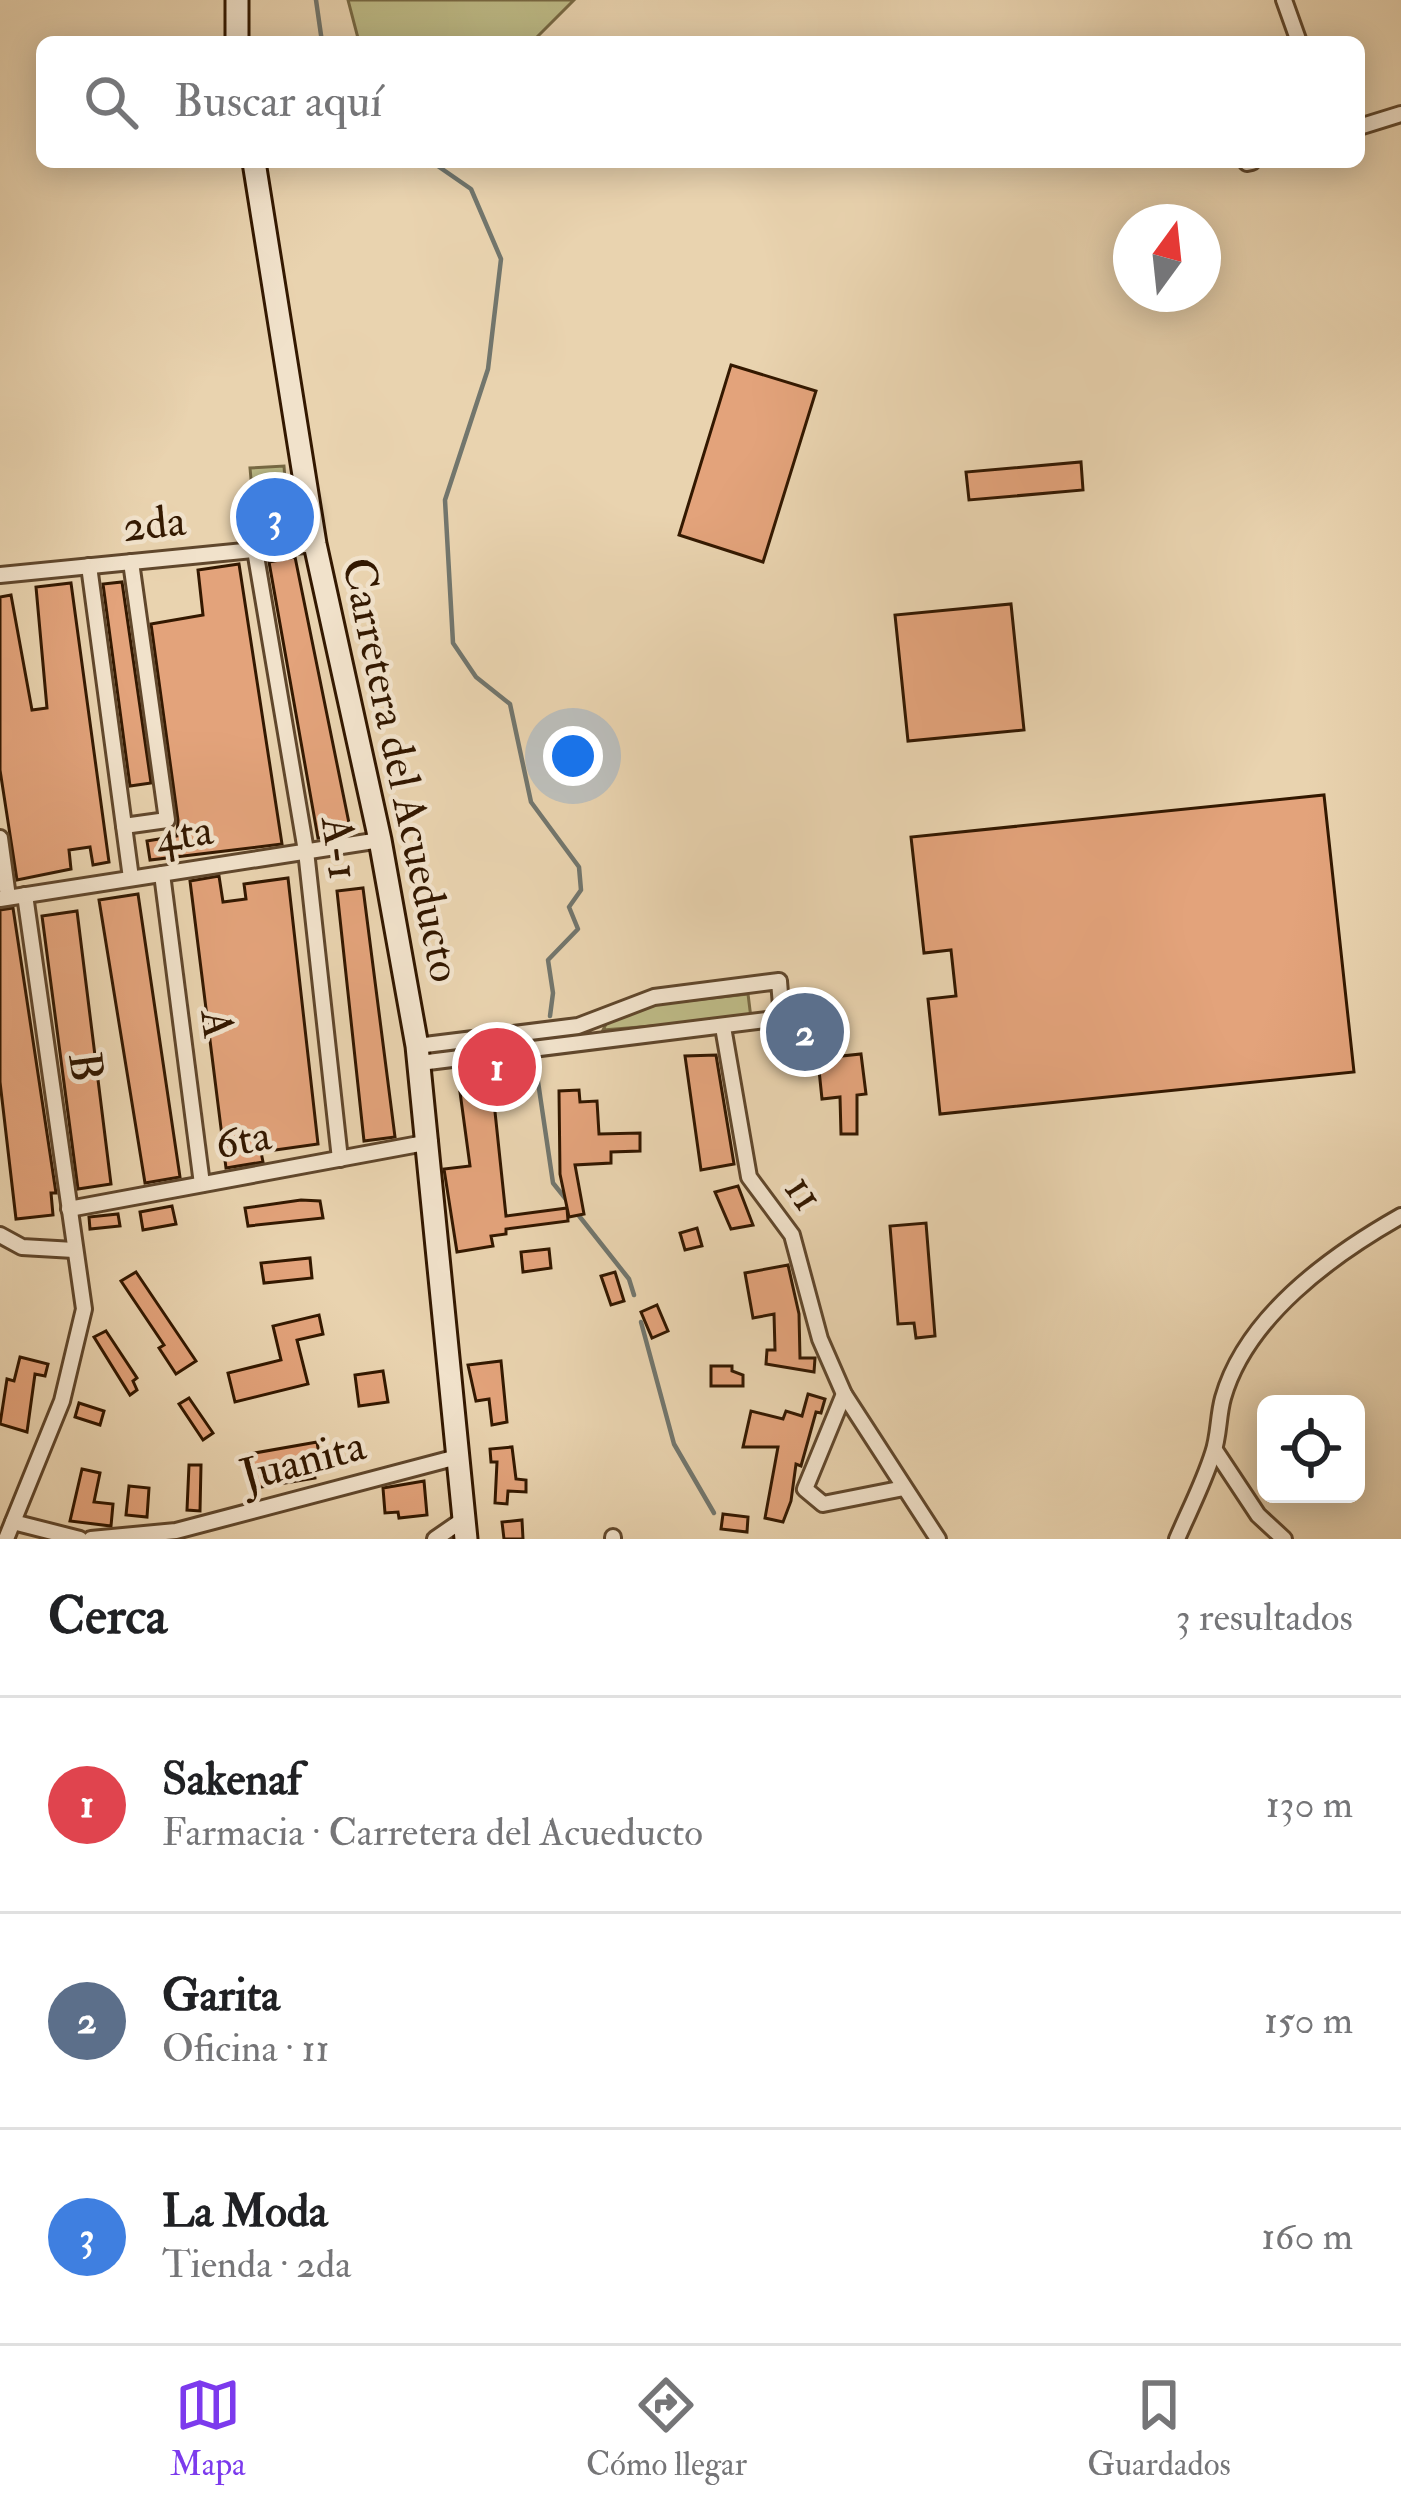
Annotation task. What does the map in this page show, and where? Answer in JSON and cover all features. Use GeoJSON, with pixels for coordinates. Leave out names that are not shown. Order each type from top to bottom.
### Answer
{"type":"FeatureCollection","features":[{"type":"Feature","properties":{"kind":"street"},"geometry":{"type":"LineString","coordinates":[[237,36],[238,0]]}},
{"type":"Feature","properties":{"kind":"street"},"geometry":{"type":"LineString","coordinates":[[1283,0],[1297,36]]}},
{"type":"Feature","properties":{"kind":"street"},"geometry":{"type":"LineString","coordinates":[[1365,125],[1401,114]]}},
{"type":"Feature","properties":{"kind":"street","name":"Carretera del Acueducto"},"geometry":{"type":"LineString","coordinates":[[255,168],[315,544],[380,840],[418,1054],[465,1529]]}},
{"type":"Feature","properties":{"kind":"street","name":"2da"},"geometry":{"type":"LineString","coordinates":[[0,575],[315,544]]}},
{"type":"Feature","properties":{"kind":"street","name":"A-1"},"geometry":{"type":"LineString","coordinates":[[255,550],[306,851],[340,1159]]}},
{"type":"Feature","properties":{"kind":"street"},"geometry":{"type":"LineString","coordinates":[[124,826],[167,820],[131,562]]}},
{"type":"Feature","properties":{"kind":"street"},"geometry":{"type":"LineString","coordinates":[[89,566],[131,878]]}},
{"type":"Feature","properties":{"kind":"street"},"geometry":{"type":"LineString","coordinates":[[0,838],[4,898]]}},
{"type":"Feature","properties":{"kind":"street","name":"4ta"},"geometry":{"type":"LineString","coordinates":[[4,898],[380,840]]}},
{"type":"Feature","properties":{"kind":"street","name":"A"},"geometry":{"type":"LineString","coordinates":[[161,874],[202,1184]]}},
{"type":"Feature","properties":{"kind":"street","name":"B"},"geometry":{"type":"LineString","coordinates":[[6,1539],[62,1401],[85,1310],[25,895]]}},
{"type":"Feature","properties":{"kind":"street"},"geometry":{"type":"LineString","coordinates":[[779,981],[782,1018],[418,1054],[578,1026],[654,997],[779,981]]}},
{"type":"Feature","properties":{"kind":"street","name":"11"},"geometry":{"type":"LineString","coordinates":[[723,1027],[749,1177],[792,1235],[820,1340],[844,1394],[938,1539]]}},
{"type":"Feature","properties":{"kind":"street","name":"6ta"},"geometry":{"type":"LineString","coordinates":[[69,1209],[430,1142]]}},
{"type":"Feature","properties":{"kind":"street"},"geometry":{"type":"LineString","coordinates":[[1177,1539],[1215,1450],[1223,1396],[1246,1350],[1300,1285],[1336,1253],[1401,1216]]}},
{"type":"Feature","properties":{"kind":"street"},"geometry":{"type":"LineString","coordinates":[[0,1235],[22,1247],[74,1250]]}},
{"type":"Feature","properties":{"kind":"street"},"geometry":{"type":"LineString","coordinates":[[844,1394],[805,1490],[824,1504],[904,1488]]}},
{"type":"Feature","properties":{"kind":"street"},"geometry":{"type":"LineString","coordinates":[[1215,1450],[1258,1515],[1284,1539]]}},
{"type":"Feature","properties":{"kind":"street","name":"Juanita"},"geometry":{"type":"LineString","coordinates":[[91,1539],[177,1535],[460,1456]]}},
{"type":"Feature","properties":{"kind":"street"},"geometry":{"type":"LineString","coordinates":[[13,1522],[80,1539]]}},
{"type":"Feature","properties":{"kind":"street"},"geometry":{"type":"LineString","coordinates":[[435,1539],[465,1529]]}},
{"type":"Feature","properties":{"kind":"shaded area"},"geometry":{"type":"Polygon","coordinates":[[[348,0],[574,0],[538,36],[357,36],[348,0]]]}},
{"type":"Feature","properties":{"kind":"shaded area"},"geometry":{"type":"Polygon","coordinates":[[[284,466],[288,522],[255,524],[250,468],[284,466]]]}},
{"type":"Feature","properties":{"kind":"shaded area"},"geometry":{"type":"Polygon","coordinates":[[[748,994],[751,1018],[603,1030],[607,1022],[658,1004],[748,994]]]}},
{"type":"Feature","properties":{"kind":"building"},"geometry":{"type":"Polygon","coordinates":[[[731,365],[816,391],[763,562],[679,535],[731,365]]]}},
{"type":"Feature","properties":{"kind":"building"},"geometry":{"type":"Polygon","coordinates":[[[1081,462],[1083,490],[969,500],[966,472],[1081,462]]]}},
{"type":"Feature","properties":{"kind":"building"},"geometry":{"type":"Polygon","coordinates":[[[295,557],[351,833],[318,838],[269,562],[295,557]]]}},
{"type":"Feature","properties":{"kind":"building"},"geometry":{"type":"Polygon","coordinates":[[[239,564],[282,844],[150,860],[147,841],[177,836],[178,820],[151,624],[203,615],[198,570],[239,564]]]}},
{"type":"Feature","properties":{"kind":"building"},"geometry":{"type":"Polygon","coordinates":[[[122,582],[151,783],[130,786],[103,584],[122,582]]]}},
{"type":"Feature","properties":{"kind":"building"},"geometry":{"type":"Polygon","coordinates":[[[71,583],[109,862],[93,865],[90,847],[69,850],[71,869],[17,880],[0,770],[0,597],[11,595],[32,710],[47,708],[36,587],[71,583]]]}},
{"type":"Feature","properties":{"kind":"building"},"geometry":{"type":"Polygon","coordinates":[[[1011,604],[1024,730],[908,741],[895,615],[1011,604]]]}},
{"type":"Feature","properties":{"kind":"building"},"geometry":{"type":"Polygon","coordinates":[[[1324,795],[1354,1072],[940,1114],[928,999],[956,996],[951,950],[924,953],[911,837],[1324,795]]]}},
{"type":"Feature","properties":{"kind":"building"},"geometry":{"type":"Polygon","coordinates":[[[219,876],[223,902],[246,899],[244,884],[288,878],[318,1144],[261,1152],[263,1162],[226,1168],[190,881],[219,876]]]}},
{"type":"Feature","properties":{"kind":"building"},"geometry":{"type":"Polygon","coordinates":[[[363,888],[395,1137],[364,1141],[337,891],[363,888]]]}},
{"type":"Feature","properties":{"kind":"building"},"geometry":{"type":"Polygon","coordinates":[[[138,894],[180,1177],[145,1183],[99,900],[138,894]]]}},
{"type":"Feature","properties":{"kind":"building"},"geometry":{"type":"Polygon","coordinates":[[[13,908],[56,1193],[51,1193],[53,1215],[16,1219],[0,1082],[0,910],[13,908]]]}},
{"type":"Feature","properties":{"kind":"building"},"geometry":{"type":"Polygon","coordinates":[[[77,911],[111,1184],[78,1189],[42,916],[77,911]]]}},
{"type":"Feature","properties":{"kind":"building"},"geometry":{"type":"Polygon","coordinates":[[[827,1020],[832,1057],[861,1054],[866,1094],[857,1095],[857,1134],[841,1134],[840,1097],[822,1099],[816,1041],[783,1045],[781,1029],[827,1020]]]}},
{"type":"Feature","properties":{"kind":"building"},"geometry":{"type":"Polygon","coordinates":[[[716,1055],[734,1164],[701,1170],[685,1056],[716,1055]]]}},
{"type":"Feature","properties":{"kind":"building"},"geometry":{"type":"Polygon","coordinates":[[[509,1063],[510,1072],[491,1074],[506,1216],[567,1208],[568,1221],[506,1229],[506,1234],[491,1236],[493,1246],[457,1252],[444,1169],[470,1166],[460,1092],[468,1091],[465,1069],[509,1063]]]}},
{"type":"Feature","properties":{"kind":"building"},"geometry":{"type":"Polygon","coordinates":[[[579,1090],[580,1102],[597,1101],[599,1134],[640,1133],[640,1151],[611,1152],[611,1163],[575,1165],[584,1214],[569,1217],[560,1174],[559,1091],[579,1090]]]}},
{"type":"Feature","properties":{"kind":"building"},"geometry":{"type":"Polygon","coordinates":[[[738,1186],[753,1225],[731,1229],[715,1192],[738,1186]]]}},
{"type":"Feature","properties":{"kind":"building"},"geometry":{"type":"Polygon","coordinates":[[[320,1201],[323,1218],[248,1226],[245,1208],[320,1201]]]}},
{"type":"Feature","properties":{"kind":"building"},"geometry":{"type":"Polygon","coordinates":[[[172,1206],[176,1224],[143,1230],[140,1212],[172,1206]]]}},
{"type":"Feature","properties":{"kind":"building"},"geometry":{"type":"Polygon","coordinates":[[[118,1214],[120,1226],[90,1229],[89,1217],[118,1214]]]}},
{"type":"Feature","properties":{"kind":"building"},"geometry":{"type":"Polygon","coordinates":[[[926,1223],[935,1336],[916,1338],[914,1323],[898,1324],[890,1226],[926,1223]]]}},
{"type":"Feature","properties":{"kind":"building"},"geometry":{"type":"Polygon","coordinates":[[[697,1228],[702,1246],[685,1250],[680,1233],[697,1228]]]}},
{"type":"Feature","properties":{"kind":"building"},"geometry":{"type":"Polygon","coordinates":[[[549,1249],[551,1268],[523,1272],[521,1252],[549,1249]]]}},
{"type":"Feature","properties":{"kind":"building"},"geometry":{"type":"Polygon","coordinates":[[[310,1258],[312,1278],[264,1283],[261,1263],[310,1258]]]}},
{"type":"Feature","properties":{"kind":"building"},"geometry":{"type":"Polygon","coordinates":[[[788,1265],[799,1314],[800,1358],[815,1358],[814,1372],[766,1364],[767,1350],[775,1350],[774,1314],[753,1318],[745,1273],[788,1265]]]}},
{"type":"Feature","properties":{"kind":"building"},"geometry":{"type":"Polygon","coordinates":[[[136,1272],[196,1361],[176,1374],[159,1348],[164,1345],[121,1281],[136,1272]]]}},
{"type":"Feature","properties":{"kind":"building"},"geometry":{"type":"Polygon","coordinates":[[[615,1272],[624,1301],[611,1305],[601,1276],[615,1272]]]}},
{"type":"Feature","properties":{"kind":"building"},"geometry":{"type":"Polygon","coordinates":[[[657,1305],[668,1331],[652,1338],[641,1312],[657,1305]]]}},
{"type":"Feature","properties":{"kind":"building"},"geometry":{"type":"Polygon","coordinates":[[[319,1315],[323,1334],[297,1340],[308,1384],[235,1402],[228,1373],[281,1360],[273,1326],[319,1315]]]}},
{"type":"Feature","properties":{"kind":"building"},"geometry":{"type":"Polygon","coordinates":[[[106,1331],[137,1378],[133,1381],[137,1390],[130,1395],[94,1337],[106,1331]]]}},
{"type":"Feature","properties":{"kind":"building"},"geometry":{"type":"Polygon","coordinates":[[[20,1357],[48,1364],[45,1376],[35,1374],[27,1432],[0,1424],[7,1379],[14,1381],[20,1357]]]}},
{"type":"Feature","properties":{"kind":"building"},"geometry":{"type":"Polygon","coordinates":[[[501,1361],[507,1422],[492,1425],[489,1399],[476,1401],[468,1365],[501,1361]]]}},
{"type":"Feature","properties":{"kind":"building"},"geometry":{"type":"Polygon","coordinates":[[[711,1366],[732,1366],[732,1371],[743,1375],[743,1386],[711,1386],[711,1366]]]}},
{"type":"Feature","properties":{"kind":"building"},"geometry":{"type":"Polygon","coordinates":[[[383,1371],[388,1402],[359,1406],[355,1375],[383,1371]]]}},
{"type":"Feature","properties":{"kind":"building"},"geometry":{"type":"Polygon","coordinates":[[[808,1394],[825,1399],[821,1413],[816,1412],[801,1466],[796,1464],[791,1501],[783,1522],[765,1518],[778,1447],[743,1447],[751,1411],[783,1419],[786,1411],[802,1416],[808,1394]]]}},
{"type":"Feature","properties":{"kind":"building"},"geometry":{"type":"Polygon","coordinates":[[[189,1398],[213,1433],[203,1440],[179,1404],[189,1398]]]}},
{"type":"Feature","properties":{"kind":"building"},"geometry":{"type":"Polygon","coordinates":[[[79,1403],[104,1411],[100,1425],[75,1417],[79,1403]]]}},
{"type":"Feature","properties":{"kind":"building"},"geometry":{"type":"Polygon","coordinates":[[[317,1442],[321,1467],[314,1468],[315,1478],[255,1488],[249,1454],[317,1442]]]}},
{"type":"Feature","properties":{"kind":"building"},"geometry":{"type":"Polygon","coordinates":[[[512,1447],[516,1479],[526,1480],[526,1492],[508,1491],[507,1504],[495,1503],[497,1462],[491,1462],[490,1449],[512,1447]]]}},
{"type":"Feature","properties":{"kind":"building"},"geometry":{"type":"Polygon","coordinates":[[[189,1465],[201,1465],[200,1511],[187,1510],[189,1465]]]}},
{"type":"Feature","properties":{"kind":"building"},"geometry":{"type":"Polygon","coordinates":[[[82,1469],[100,1473],[94,1502],[113,1504],[111,1526],[70,1521],[82,1469]]]}},
{"type":"Feature","properties":{"kind":"building"},"geometry":{"type":"Polygon","coordinates":[[[424,1481],[427,1515],[399,1518],[398,1512],[385,1513],[383,1488],[424,1481]]]}},
{"type":"Feature","properties":{"kind":"building"},"geometry":{"type":"Polygon","coordinates":[[[129,1486],[149,1488],[147,1517],[126,1515],[129,1486]]]}},
{"type":"Feature","properties":{"kind":"building"},"geometry":{"type":"Polygon","coordinates":[[[723,1514],[748,1517],[747,1532],[721,1529],[723,1514]]]}},
{"type":"Feature","properties":{"kind":"building"},"geometry":{"type":"Polygon","coordinates":[[[522,1520],[523,1539],[504,1539],[502,1522],[522,1520]]]}},
{"type":"Feature","properties":{"kind":"waterway"},"geometry":{"type":"LineString","coordinates":[[316,0],[321,36]]}},
{"type":"Feature","properties":{"kind":"waterway"},"geometry":{"type":"LineString","coordinates":[[441,168],[471,189],[501,259],[488,369],[445,500],[453,643],[476,677],[510,704],[531,802],[579,867],[581,890],[569,907],[578,929],[548,960],[553,993],[550,1016]]}},
{"type":"Feature","properties":{"kind":"waterway"},"geometry":{"type":"LineString","coordinates":[[537,1075],[553,1183],[569,1203]]}},
{"type":"Feature","properties":{"kind":"waterway"},"geometry":{"type":"LineString","coordinates":[[576,1212],[629,1279],[634,1295]]}},
{"type":"Feature","properties":{"kind":"waterway"},"geometry":{"type":"LineString","coordinates":[[641,1322],[674,1444],[714,1513]]}},
{"type":"Feature","properties":{"kind":"place","name":"La Moda"},"geometry":{"type":"Point","coordinates":[275,517]}},
{"type":"Feature","properties":{"kind":"place","name":"Garita"},"geometry":{"type":"Point","coordinates":[805,1032]}},
{"type":"Feature","properties":{"kind":"place","name":"Sakenaf"},"geometry":{"type":"Point","coordinates":[497,1067]}}]}
